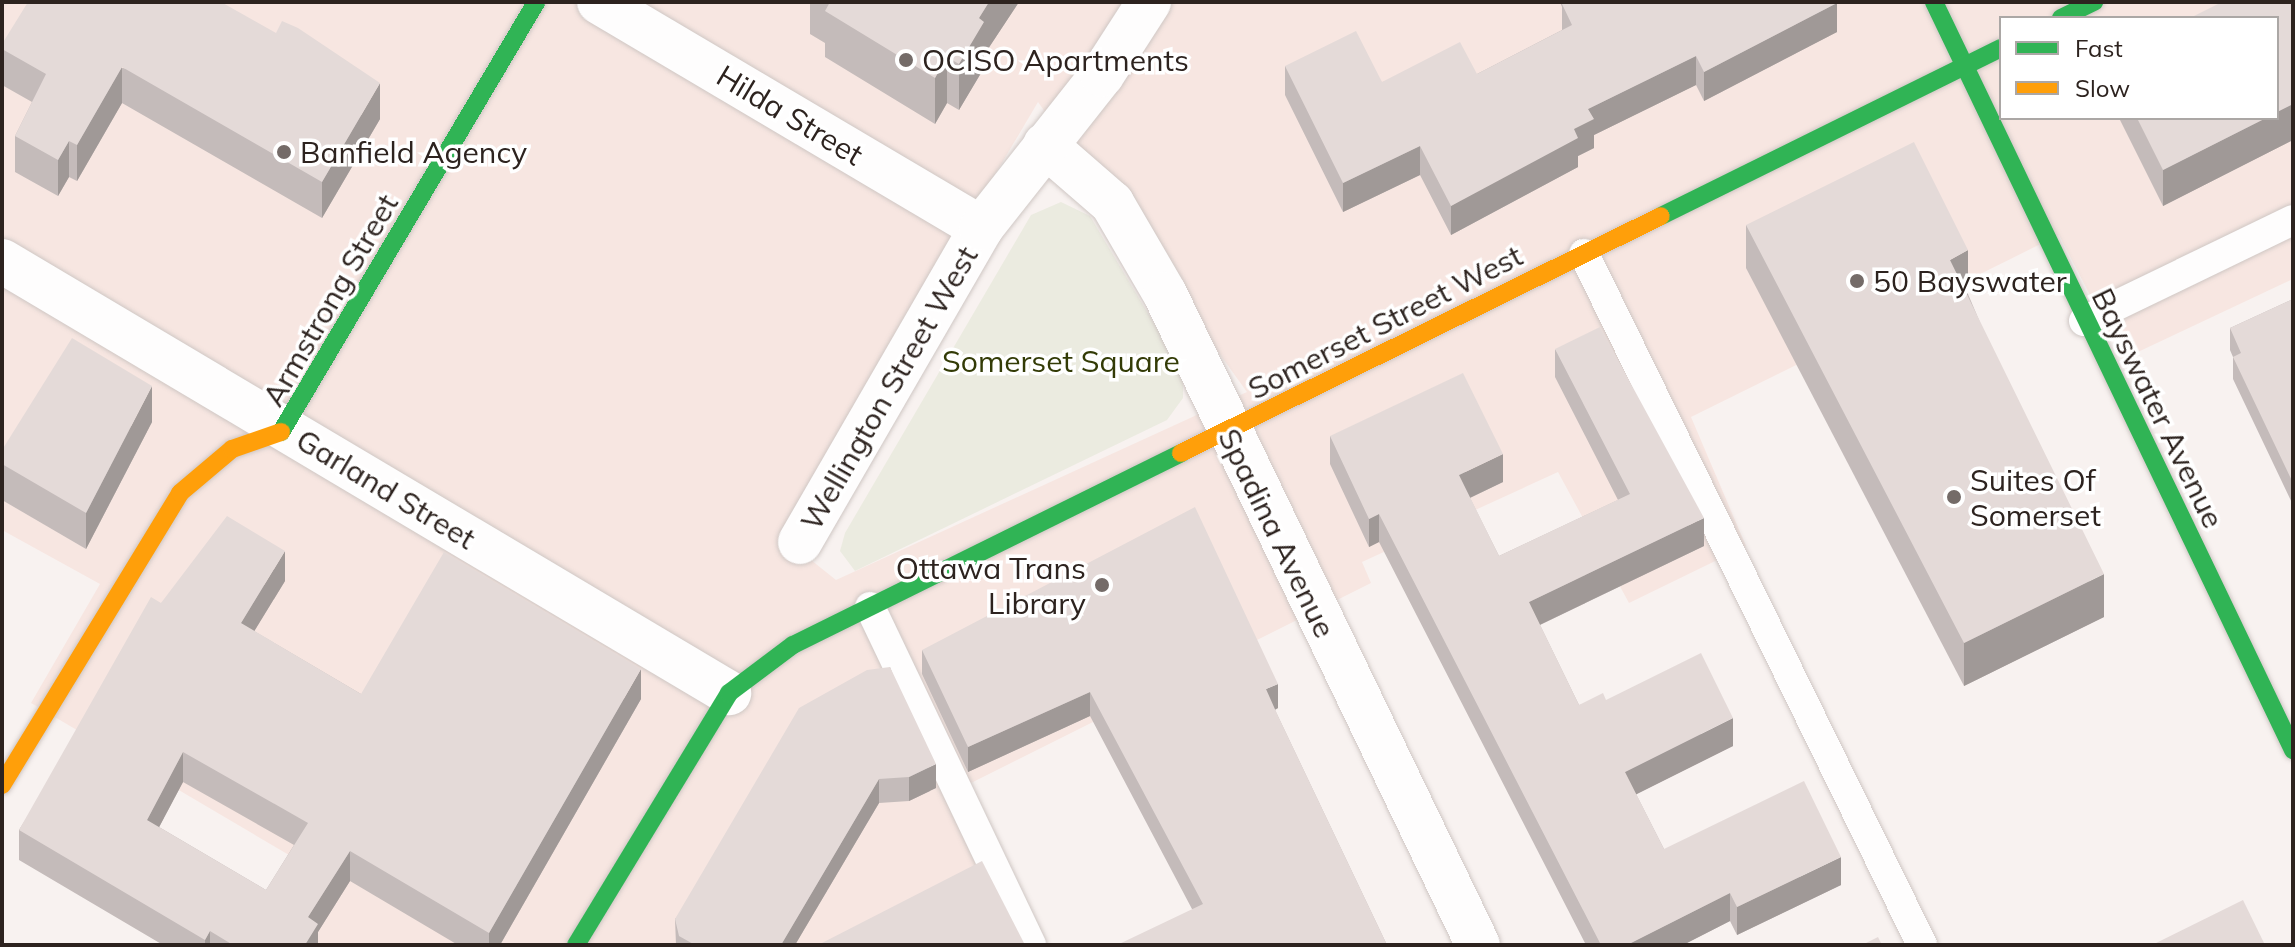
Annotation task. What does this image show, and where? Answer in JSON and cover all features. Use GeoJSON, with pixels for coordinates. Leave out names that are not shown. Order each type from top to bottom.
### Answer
{"type":"FeatureCollection","features":[{"type":"Feature","properties":{"kind":"street","name":"Armstrong Street"},"geometry":{"type":"LineString","coordinates":[[2,785],[180,493],[232,449],[287,430],[536,2]]}},
{"type":"Feature","properties":{"kind":"street","name":"Hilda Street"},"geometry":{"type":"LineString","coordinates":[[599,2],[981,228]]}},
{"type":"Feature","properties":{"kind":"street","name":"Wellington Street West"},"geometry":{"type":"LineString","coordinates":[[800,542],[981,228],[1149,2]]}},
{"type":"Feature","properties":{"kind":"street","name":"Bayswater Avenue"},"geometry":{"type":"LineString","coordinates":[[1934,2],[2084,321],[2293,750]]}},
{"type":"Feature","properties":{"kind":"street"},"geometry":{"type":"LineString","coordinates":[[2065,16],[2094,2]]}},
{"type":"Feature","properties":{"kind":"street","name":"Somerset Street West"},"geometry":{"type":"LineString","coordinates":[[729,693],[793,645],[1999,49]]}},
{"type":"Feature","properties":{"kind":"street","name":"Spadina Avenue"},"geometry":{"type":"LineString","coordinates":[[1045,145],[1118,210],[1478,945]]}},
{"type":"Feature","properties":{"kind":"street","name":"Garland Street"},"geometry":{"type":"LineString","coordinates":[[2,261],[729,693]]}},
{"type":"Feature","properties":{"kind":"street"},"geometry":{"type":"LineString","coordinates":[[576,945],[729,693]]}},
{"type":"Feature","properties":{"kind":"lane"},"geometry":{"type":"LineString","coordinates":[[2084,321],[2293,220]]}},
{"type":"Feature","properties":{"kind":"lane"},"geometry":{"type":"LineString","coordinates":[[1584,254],[1922,945]]}},
{"type":"Feature","properties":{"kind":"lane"},"geometry":{"type":"LineString","coordinates":[[870,607],[1031,945]]}},
{"type":"Feature","properties":{"kind":"shaded area"},"geometry":{"type":"Polygon","coordinates":[[[2,2],[2293,2],[2293,279],[2123,359],[2059,235],[1691,417],[1746,546],[1629,603],[1558,472],[1362,562],[1371,583],[957,790],[995,876],[867,945],[231,945],[289,855],[31,703],[100,584],[2,530],[2,2]],[[1038,102],[781,536],[836,580],[1247,392],[1038,102]]]}},
{"type":"Feature","properties":{"kind":"green space","name":"Somerset Square"},"geometry":{"type":"Polygon","coordinates":[[[1061,202],[1090,216],[1183,372],[1183,398],[1167,420],[855,571],[840,551],[845,533],[1031,215],[1061,202]]]}},
{"type":"Feature","properties":{"kind":"building"},"geometry":{"type":"Polygon","coordinates":[[[28,2],[221,2],[276,33],[282,21],[298,28],[380,83],[322,182],[122,67],[77,145],[69,141],[58,160],[15,136],[46,74],[2,49],[2,44],[28,2]]]}},
{"type":"Feature","properties":{"kind":"building"},"geometry":{"type":"Polygon","coordinates":[[[830,2],[989,2],[979,18],[984,22],[959,64],[947,57],[935,78],[825,11],[830,2]]]}},
{"type":"Feature","properties":{"kind":"building"},"geometry":{"type":"Polygon","coordinates":[[[2222,2],[2293,2],[2293,104],[2279,111],[2279,16],[2194,16],[2222,2]]]}},
{"type":"Feature","properties":{"kind":"building"},"geometry":{"type":"Polygon","coordinates":[[[1837,3],[1704,72],[1696,56],[1588,109],[1594,119],[1574,129],[1578,138],[1451,206],[1420,146],[1343,183],[1285,66],[1356,31],[1382,82],[1460,42],[1477,74],[1572,25],[1562,4],[1837,3]]]}},
{"type":"Feature","properties":{"kind":"building"},"geometry":{"type":"Polygon","coordinates":[[[2138,120],[2262,120],[2163,170],[2138,120]]]}},
{"type":"Feature","properties":{"kind":"building"},"geometry":{"type":"Polygon","coordinates":[[[1914,142],[1968,250],[1950,260],[2104,574],[1964,643],[1746,225],[1914,142]]]}},
{"type":"Feature","properties":{"kind":"building"},"geometry":{"type":"Polygon","coordinates":[[[2293,299],[2293,483],[2233,357],[2241,353],[2230,328],[2293,299]]]}},
{"type":"Feature","properties":{"kind":"building"},"geometry":{"type":"Polygon","coordinates":[[[1600,327],[1704,518],[1529,602],[1579,705],[1603,693],[1606,700],[1701,653],[1733,718],[1625,772],[1664,849],[1804,781],[1841,857],[1737,907],[1730,893],[1627,945],[1601,945],[1379,514],[1369,519],[1330,436],[1463,373],[1503,454],[1459,475],[1499,556],[1630,494],[1555,349],[1600,327]]]}},
{"type":"Feature","properties":{"kind":"building"},"geometry":{"type":"Polygon","coordinates":[[[72,338],[152,386],[86,513],[2,464],[2,450],[72,338]]]}},
{"type":"Feature","properties":{"kind":"building"},"geometry":{"type":"Polygon","coordinates":[[[1195,507],[1278,684],[1266,689],[1387,945],[1117,945],[1203,904],[1090,692],[968,747],[922,650],[1195,507]]]}},
{"type":"Feature","properties":{"kind":"building"},"geometry":{"type":"Polygon","coordinates":[[[227,516],[285,551],[241,623],[361,694],[444,552],[641,669],[489,933],[350,851],[308,917],[318,924],[305,945],[233,945],[210,931],[205,940],[19,830],[151,597],[161,603],[227,516]],[[183,752],[147,820],[266,890],[308,823],[183,752]]]}},
{"type":"Feature","properties":{"kind":"building"},"geometry":{"type":"Polygon","coordinates":[[[890,667],[936,764],[909,777],[879,779],[781,945],[695,945],[679,936],[675,919],[799,708],[867,670],[890,667]]]}},
{"type":"Feature","properties":{"kind":"building"},"geometry":{"type":"Polygon","coordinates":[[[982,861],[1025,945],[818,945],[982,861]]]}},
{"type":"Feature","properties":{"kind":"building"},"geometry":{"type":"Polygon","coordinates":[[[2243,900],[2265,945],[2152,945],[2243,900]]]}},
{"type":"Feature","properties":{"kind":"building"},"geometry":{"type":"Polygon","coordinates":[[[1878,937],[1882,945],[1862,945],[1878,937]]]}},
{"type":"Feature","properties":{"kind":"traffic: fast"},"geometry":{"type":"LineString","coordinates":[[281,432],[536,2]]}},
{"type":"Feature","properties":{"kind":"traffic: fast"},"geometry":{"type":"LineString","coordinates":[[1934,2],[2293,750]]}},
{"type":"Feature","properties":{"kind":"traffic: fast"},"geometry":{"type":"LineString","coordinates":[[2065,16],[2094,2]]}},
{"type":"Feature","properties":{"kind":"traffic: fast"},"geometry":{"type":"LineString","coordinates":[[1661,216],[1999,49]]}},
{"type":"Feature","properties":{"kind":"traffic: fast"},"geometry":{"type":"LineString","coordinates":[[576,945],[729,693],[793,645],[1181,453]]}},
{"type":"Feature","properties":{"kind":"traffic: slow"},"geometry":{"type":"LineString","coordinates":[[1181,453],[1661,216]]}},
{"type":"Feature","properties":{"kind":"traffic: slow"},"geometry":{"type":"LineString","coordinates":[[2,785],[180,493],[232,449],[281,432]]}},
{"type":"Feature","properties":{"kind":"place","name":"OCISO Apartments"},"geometry":{"type":"Point","coordinates":[906,60]}},
{"type":"Feature","properties":{"kind":"place","name":"Banfield Agency"},"geometry":{"type":"Point","coordinates":[284,152]}},
{"type":"Feature","properties":{"kind":"place","name":"50 Bayswater"},"geometry":{"type":"Point","coordinates":[1857,281]}},
{"type":"Feature","properties":{"kind":"place","name":"Suites Of Somerset"},"geometry":{"type":"Point","coordinates":[1954,497]}},
{"type":"Feature","properties":{"kind":"place","name":"Ottawa Trans Library"},"geometry":{"type":"Point","coordinates":[1102,585]}}]}
